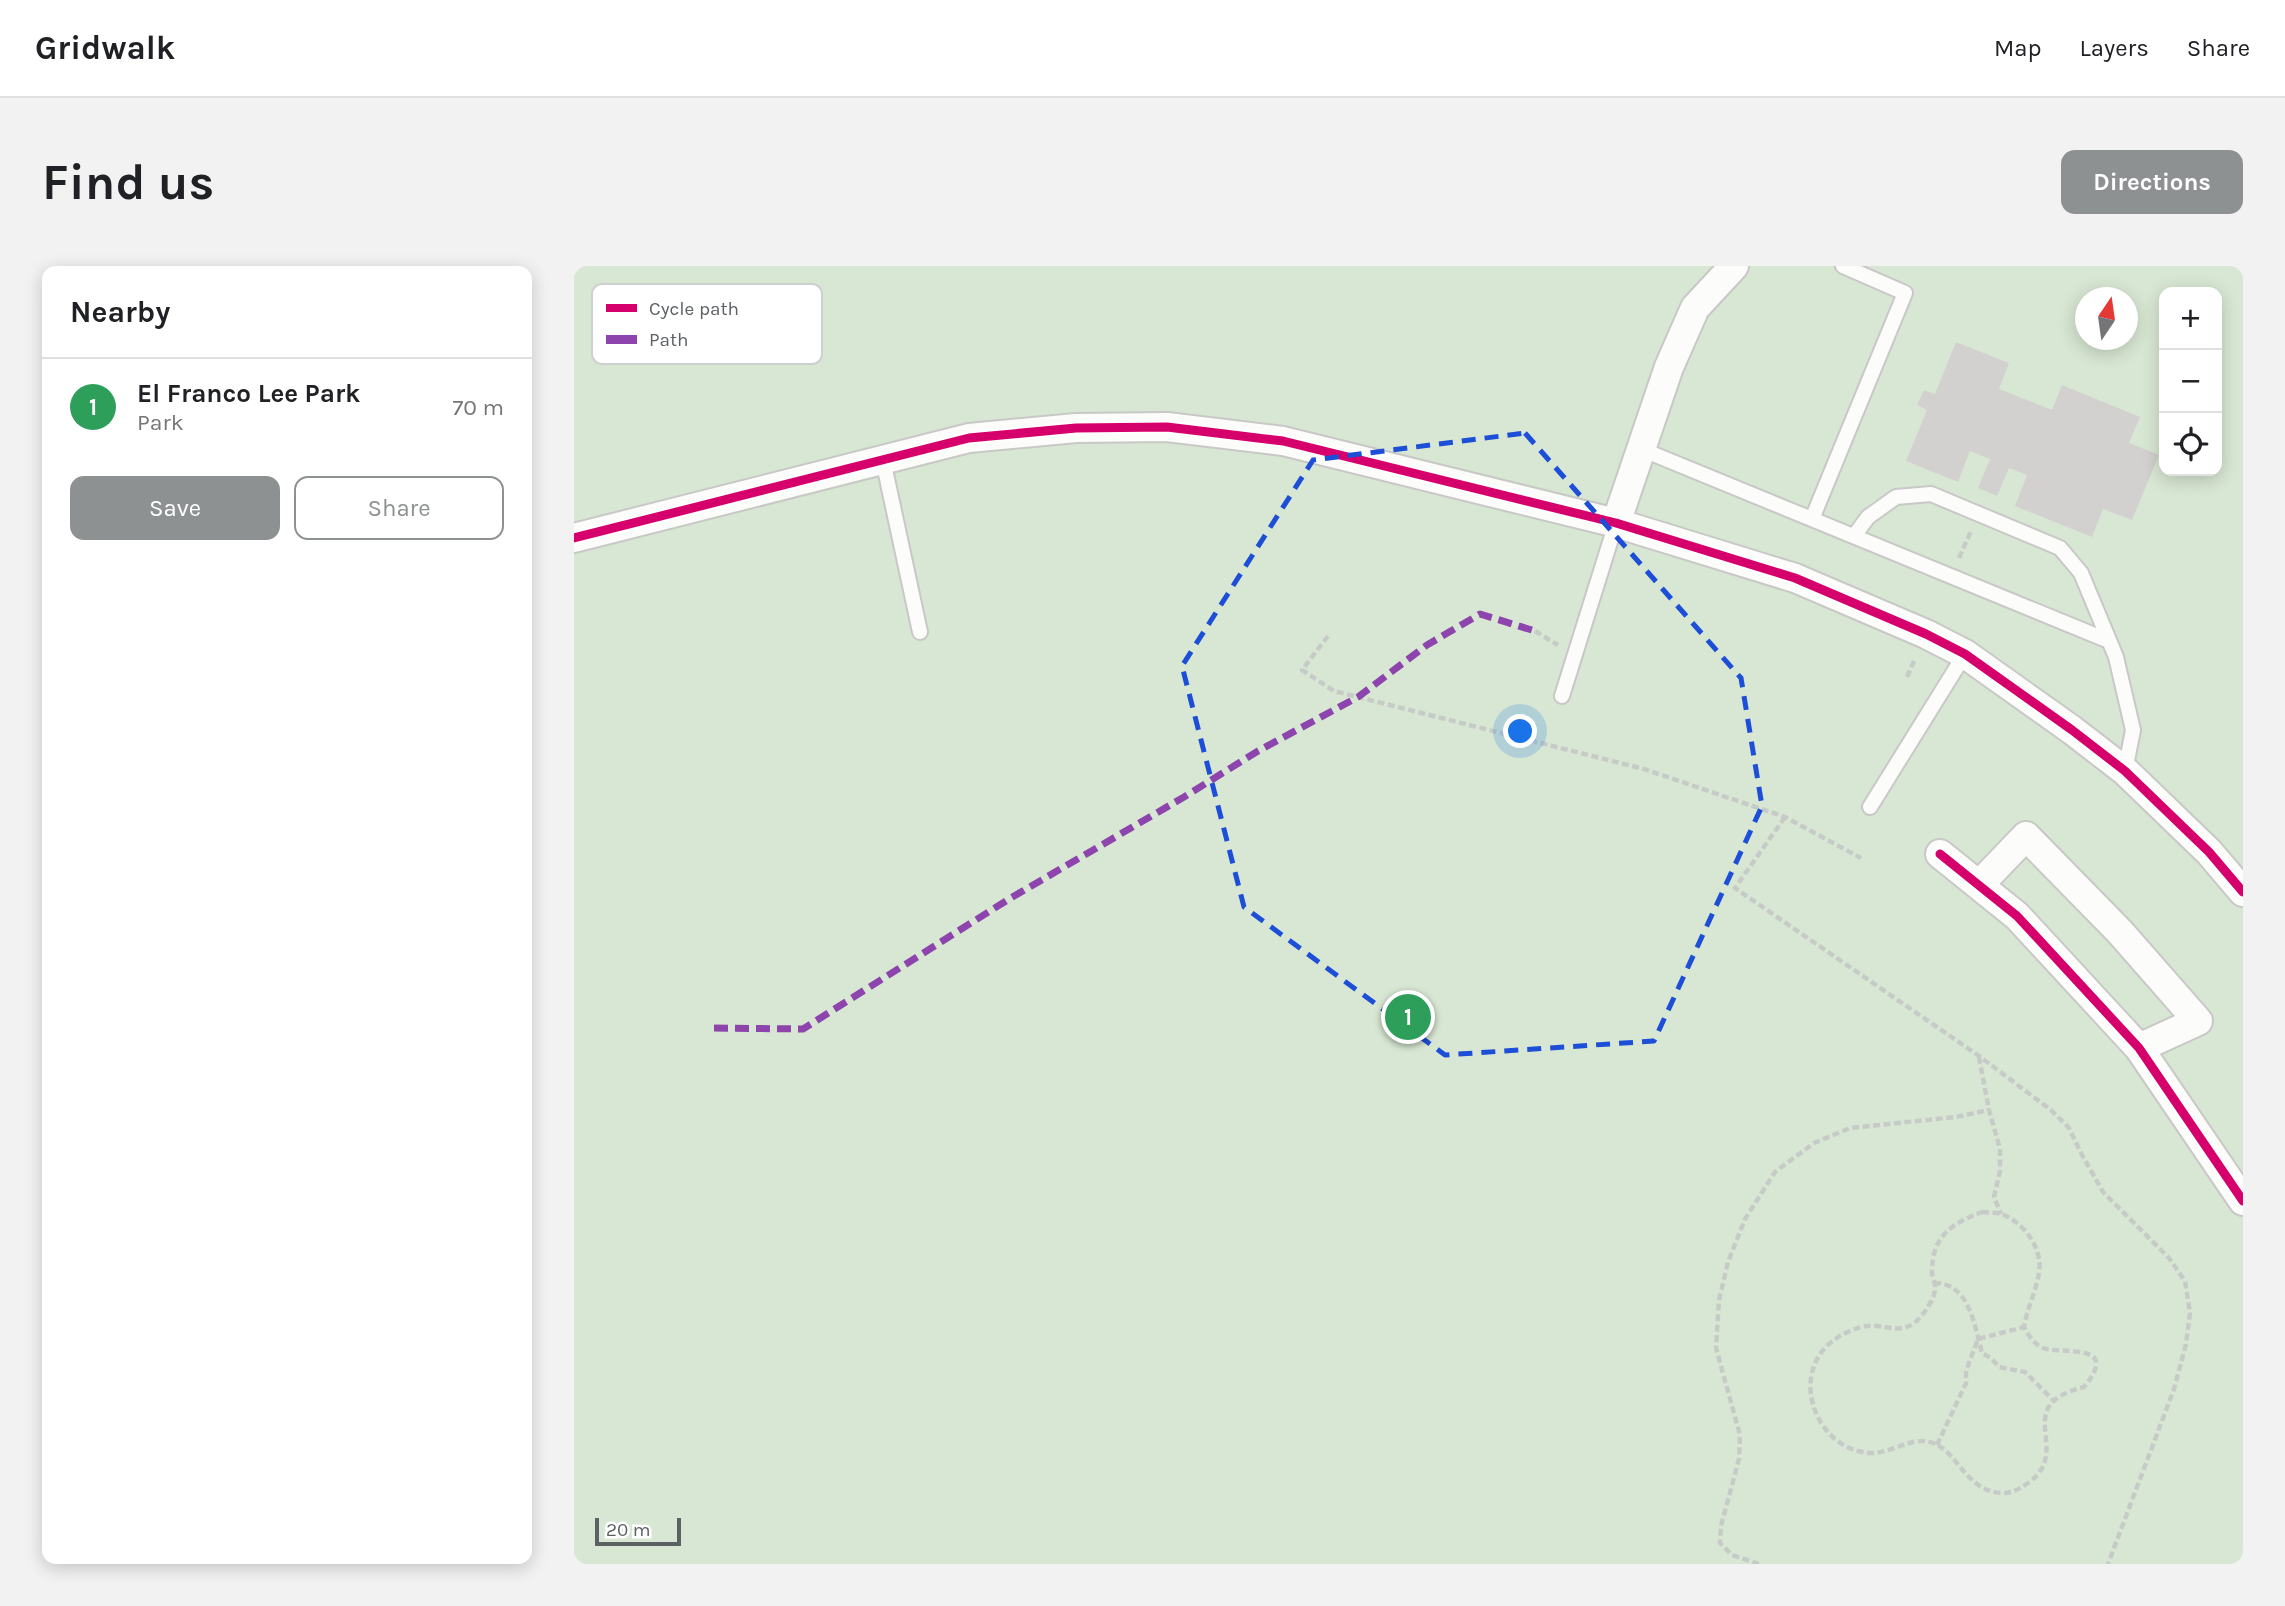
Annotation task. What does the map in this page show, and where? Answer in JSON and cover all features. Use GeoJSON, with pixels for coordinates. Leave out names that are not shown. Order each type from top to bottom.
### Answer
{"type":"FeatureCollection","features":[{"type":"Feature","properties":{"kind":"street"},"geometry":{"type":"LineString","coordinates":[[1616,523],[1669,367],[1695,308],[1734,266]]}},
{"type":"Feature","properties":{"kind":"street"},"geometry":{"type":"LineString","coordinates":[[574,538],[969,438],[1076,428],[1167,427],[1283,441],[1616,523],[1795,578],[1926,634],[1965,654],[2125,771],[2209,852],[2243,892]]}},
{"type":"Feature","properties":{"kind":"street"},"geometry":{"type":"LineString","coordinates":[[1979,885],[2026,836],[2101,913],[2198,1021],[2139,1048]]}},
{"type":"Feature","properties":{"kind":"street"},"geometry":{"type":"LineString","coordinates":[[1940,854],[2017,916],[2139,1048],[2243,1201]]}},
{"type":"Feature","properties":{"kind":"lane"},"geometry":{"type":"LineString","coordinates":[[1812,519],[1905,293],[1843,266]]}},
{"type":"Feature","properties":{"kind":"lane"},"geometry":{"type":"LineString","coordinates":[[1641,449],[2109,641]]}},
{"type":"Feature","properties":{"kind":"lane"},"geometry":{"type":"LineString","coordinates":[[883,460],[920,632]]}},
{"type":"Feature","properties":{"kind":"lane"},"geometry":{"type":"LineString","coordinates":[[1854,536],[1868,517],[1896,497],[1931,494],[2060,548],[2081,573],[2116,657],[2133,730],[2125,771]]}},
{"type":"Feature","properties":{"kind":"lane"},"geometry":{"type":"LineString","coordinates":[[1562,696],[1616,523]]}},
{"type":"Feature","properties":{"kind":"lane"},"geometry":{"type":"LineString","coordinates":[[1870,807],[1965,654]]}},
{"type":"Feature","properties":{"kind":"path"},"geometry":{"type":"LineString","coordinates":[[1328,636],[1302,670],[1334,691],[1644,769],[1784,817],[1861,858]]}},
{"type":"Feature","properties":{"kind":"path"},"geometry":{"type":"LineString","coordinates":[[1784,817],[1735,888],[1979,1056],[2051,1110],[2069,1128],[2103,1192],[2169,1258],[2185,1280],[2190,1313],[2186,1344],[2174,1389],[2108,1564]]}},
{"type":"Feature","properties":{"kind":"path"},"geometry":{"type":"LineString","coordinates":[[1979,1056],[1989,1110],[2000,1149],[2000,1171],[1994,1197],[2001,1213]]}},
{"type":"Feature","properties":{"kind":"path"},"geometry":{"type":"LineString","coordinates":[[1759,1564],[1732,1555],[1720,1543],[1721,1526],[1739,1459],[1740,1435],[1716,1349],[1719,1300],[1728,1262],[1745,1219],[1775,1172],[1814,1143],[1850,1128],[1956,1117],[1989,1110]]}},
{"type":"Feature","properties":{"kind":"path"},"geometry":{"type":"LineString","coordinates":[[1982,1212],[2001,1213],[2018,1223],[2031,1238],[2038,1255],[2039,1272],[2024,1327],[2031,1339],[2043,1348],[2074,1349],[2088,1354],[2095,1361],[2096,1369],[2084,1387],[2069,1391],[2053,1400],[2046,1410],[2044,1427],[2048,1441],[2047,1460],[2038,1476],[2020,1489],[2006,1493],[1983,1489],[1965,1474],[1952,1456],[1937,1445],[1925,1441],[1871,1452],[1853,1448],[1835,1438],[1822,1424],[1812,1409],[1809,1390],[1814,1368],[1833,1340],[1855,1329],[1871,1325],[1892,1330],[1908,1326],[1920,1318],[1936,1289],[1932,1272],[1935,1249],[1944,1233],[1959,1221],[1982,1212]]}},
{"type":"Feature","properties":{"kind":"path"},"geometry":{"type":"LineString","coordinates":[[1934,1283],[1954,1287],[1965,1297],[1982,1353],[1999,1367],[2025,1372],[2053,1400]]}},
{"type":"Feature","properties":{"kind":"path"},"geometry":{"type":"LineString","coordinates":[[1978,1339],[2024,1327]]}},
{"type":"Feature","properties":{"kind":"path"},"geometry":{"type":"LineString","coordinates":[[1937,1445],[1965,1382],[1966,1371],[1978,1339]]}},
{"type":"Feature","properties":{"kind":"highlighted area"},"geometry":{"type":"Polygon","coordinates":[[[1525,433],[1741,678],[1762,806],[1654,1041],[1445,1055],[1244,907],[1182,666],[1313,460],[1525,433]]]}},
{"type":"Feature","properties":{"kind":"green space"},"geometry":{"type":"Polygon","coordinates":[[[574,266],[2243,266],[2243,1564],[574,1564],[574,266]]]}},
{"type":"Feature","properties":{"kind":"building"},"geometry":{"type":"Polygon","coordinates":[[[1956,342],[2009,363],[1999,389],[2052,410],[2062,385],[2140,417],[2129,443],[2159,455],[2132,520],[2103,509],[2092,537],[2015,506],[2027,475],[2009,468],[1997,496],[1978,488],[1990,459],[1970,451],[1958,482],[1906,461],[1927,410],[1917,405],[1924,390],[1935,394],[1956,342]]]}},
{"type":"Feature","properties":{"kind":"marked path"},"geometry":{"type":"LineString","coordinates":[[714,1028],[803,1029],[1009,899],[1258,751],[1358,697],[1427,645],[1480,614],[1535,631]]}},
{"type":"Feature","properties":{"kind":"cycle path"},"geometry":{"type":"LineString","coordinates":[[574,538],[969,438],[1076,428],[1167,427],[1283,441],[1616,523],[1795,578],[1926,634],[1965,654],[2125,771],[2209,852],[2243,892]]}},
{"type":"Feature","properties":{"kind":"cycle path"},"geometry":{"type":"LineString","coordinates":[[1940,854],[2017,916],[2139,1048],[2243,1201]]}},
{"type":"Feature","properties":{"kind":"place","name":"El Franco Lee Park"},"geometry":{"type":"Point","coordinates":[1408,1017]}}]}
